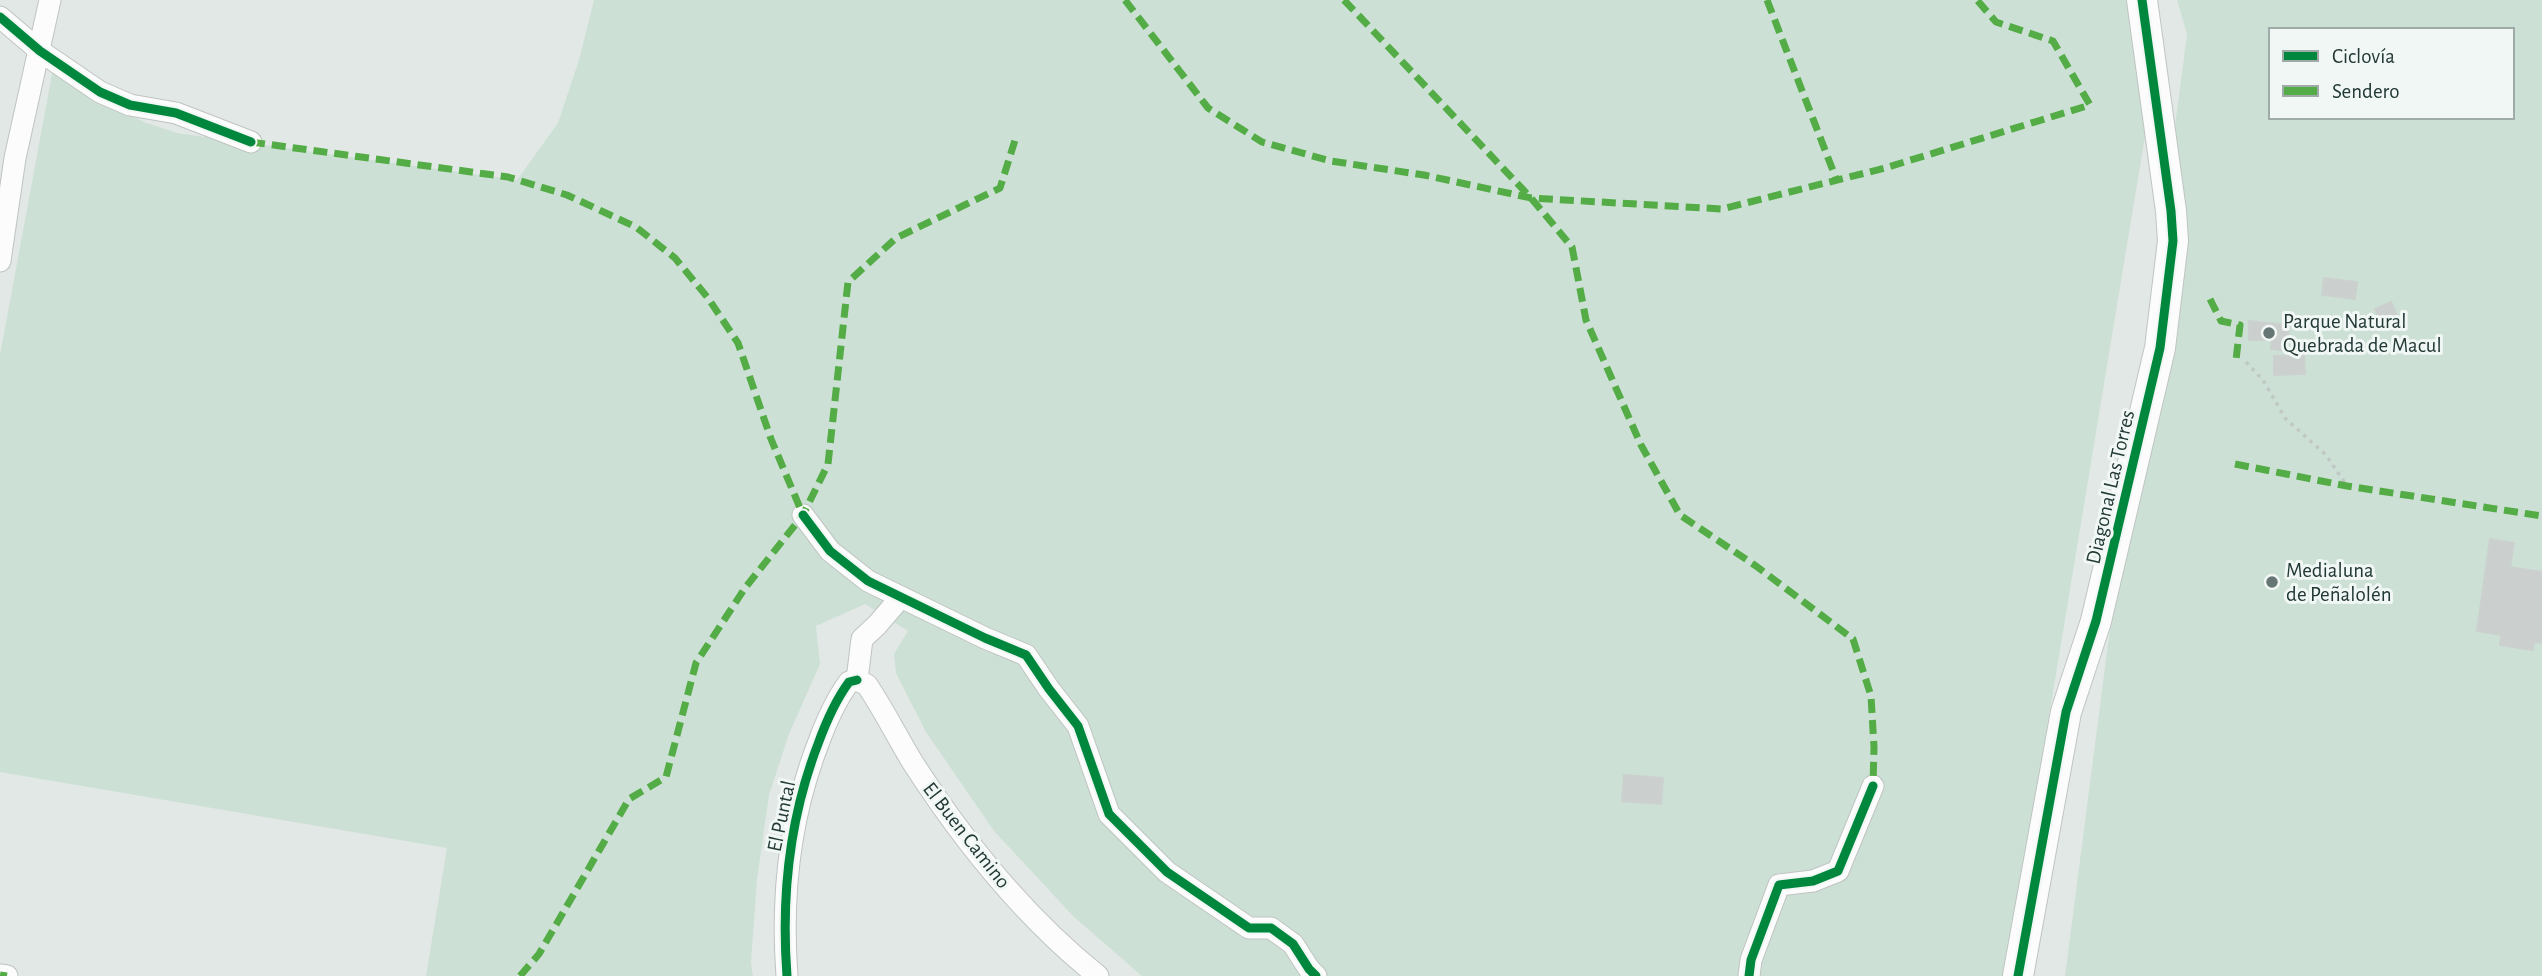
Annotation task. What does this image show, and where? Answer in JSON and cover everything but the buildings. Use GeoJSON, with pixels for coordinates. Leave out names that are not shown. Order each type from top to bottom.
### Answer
{"type":"FeatureCollection","features":[{"type":"Feature","properties":{"kind":"street"},"geometry":{"type":"LineString","coordinates":[[0,261],[15,158],[50,0]]}},
{"type":"Feature","properties":{"kind":"street","name":"Diagonal Las Torres"},"geometry":{"type":"LineString","coordinates":[[2018,976],[2066,712],[2096,621],[2140,443],[2160,348],[2170,275],[2173,241],[2171,211],[2142,0]]}},
{"type":"Feature","properties":{"kind":"street"},"geometry":{"type":"LineString","coordinates":[[0,17],[40,51],[100,92],[130,105],[176,113],[251,142]]}},
{"type":"Feature","properties":{"kind":"street"},"geometry":{"type":"LineString","coordinates":[[803,515],[830,551],[868,581],[985,638],[1026,654],[1078,726],[1109,814],[1167,872],[1249,928],[1271,928],[1293,944],[1308,969],[1316,976]]}},
{"type":"Feature","properties":{"kind":"street"},"geometry":{"type":"LineString","coordinates":[[857,680],[862,639],[901,597]]}},
{"type":"Feature","properties":{"kind":"street","name":"El Puntal"},"geometry":{"type":"LineString","coordinates":[[787,976],[786,884],[797,813],[809,769],[830,716],[843,690],[849,682],[857,680]]}},
{"type":"Feature","properties":{"kind":"street","name":"El Buen Camino"},"geometry":{"type":"LineString","coordinates":[[857,680],[867,685],[929,788],[981,858],[1042,925],[1098,976]]}},
{"type":"Feature","properties":{"kind":"street"},"geometry":{"type":"LineString","coordinates":[[1749,976],[1751,960],[1779,885],[1813,881],[1838,871],[1873,786]]}},
{"type":"Feature","properties":{"kind":"street"},"geometry":{"type":"LineString","coordinates":[[0,975],[7,976]]}},
{"type":"Feature","properties":{"kind":"path"},"geometry":{"type":"LineString","coordinates":[[2246,362],[2263,380],[2285,418],[2326,455],[2347,486]]}},
{"type":"Feature","properties":{"kind":"green space"},"geometry":{"type":"Polygon","coordinates":[[[594,0],[2134,0],[2156,70],[2006,976],[1142,976],[1074,917],[994,831],[926,732],[896,673],[894,654],[908,631],[865,604],[816,626],[820,664],[789,734],[769,795],[757,880],[751,963],[753,976],[426,976],[447,848],[0,772],[0,355],[55,58],[120,110],[144,122],[177,133],[517,180],[558,123],[579,60],[594,0]]]}},
{"type":"Feature","properties":{"kind":"green space"},"geometry":{"type":"Polygon","coordinates":[[[2177,0],[2542,0],[2542,976],[2065,976],[2187,34],[2177,0]]]}},
{"type":"Feature","properties":{"kind":"marked path"},"geometry":{"type":"LineString","coordinates":[[1125,0],[1208,108],[1262,142],[1331,161],[1424,175],[1531,198],[1722,209],[1885,168],[2090,105],[2053,41],[1996,22],[1977,0]]}},
{"type":"Feature","properties":{"kind":"marked path"},"geometry":{"type":"LineString","coordinates":[[1344,0],[1531,198],[1572,247],[1586,320],[1641,445],[1680,515],[1756,566],[1853,639],[1871,696],[1873,786]]}},
{"type":"Feature","properties":{"kind":"marked path"},"geometry":{"type":"LineString","coordinates":[[1767,0],[1837,181]]}},
{"type":"Feature","properties":{"kind":"marked path"},"geometry":{"type":"LineString","coordinates":[[520,976],[539,954],[629,799],[666,777],[696,663],[745,588],[803,515],[828,464],[848,282],[896,238],[1000,188],[1016,137]]}},
{"type":"Feature","properties":{"kind":"marked path"},"geometry":{"type":"LineString","coordinates":[[251,142],[508,177],[567,195],[636,227],[675,258],[708,298],[738,343],[771,439],[803,515]]}},
{"type":"Feature","properties":{"kind":"marked path"},"geometry":{"type":"LineString","coordinates":[[2210,299],[2221,321],[2240,325],[2236,360]]}},
{"type":"Feature","properties":{"kind":"marked path"},"geometry":{"type":"LineString","coordinates":[[2235,464],[2347,486],[2542,516]]}},
{"type":"Feature","properties":{"kind":"marked path"},"geometry":{"type":"LineString","coordinates":[[0,975],[7,976]]}},
{"type":"Feature","properties":{"kind":"cycle path"},"geometry":{"type":"LineString","coordinates":[[2018,976],[2066,712],[2096,621],[2160,348],[2173,241],[2142,0]]}},
{"type":"Feature","properties":{"kind":"cycle path"},"geometry":{"type":"LineString","coordinates":[[0,17],[40,51],[100,92],[130,105],[176,113],[251,142]]}},
{"type":"Feature","properties":{"kind":"cycle path"},"geometry":{"type":"LineString","coordinates":[[803,515],[830,551],[868,581],[1026,655],[1078,726],[1109,814],[1167,872],[1249,928],[1271,928],[1293,944],[1316,976]]}},
{"type":"Feature","properties":{"kind":"cycle path"},"geometry":{"type":"LineString","coordinates":[[787,976],[785,917],[789,858],[800,801],[831,712],[849,682],[857,680]]}},
{"type":"Feature","properties":{"kind":"cycle path"},"geometry":{"type":"LineString","coordinates":[[1749,976],[1751,960],[1779,885],[1813,881],[1838,871],[1873,786]]}},
{"type":"Feature","properties":{"kind":"place","name":"Parque Natural Quebrada de Macul"},"geometry":{"type":"Point","coordinates":[2269,333]}},
{"type":"Feature","properties":{"kind":"place","name":"Medialuna de Peñalolén"},"geometry":{"type":"Point","coordinates":[2272,582]}}]}
